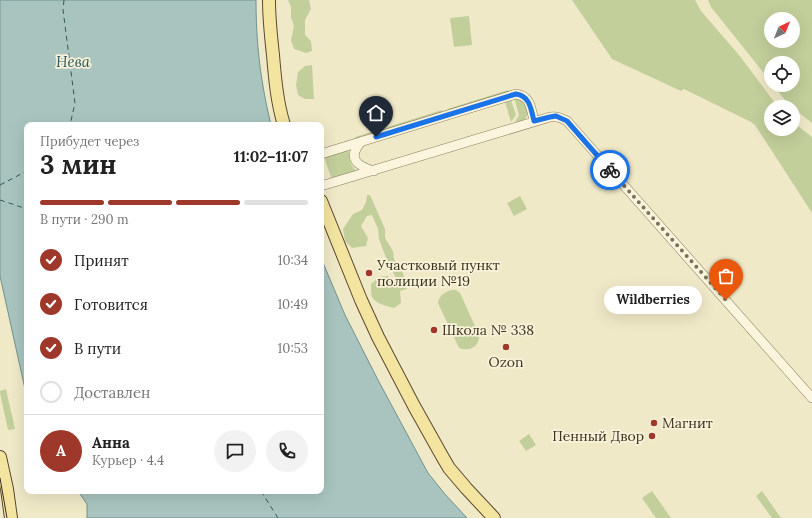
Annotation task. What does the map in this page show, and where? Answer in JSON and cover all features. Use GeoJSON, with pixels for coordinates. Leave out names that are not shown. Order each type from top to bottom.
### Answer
{"type":"FeatureCollection","features":[{"type":"Feature","properties":{"kind":"main road"},"geometry":{"type":"LineString","coordinates":[[269,0],[269,22],[274,73],[278,101],[283,122]]}},
{"type":"Feature","properties":{"kind":"main road"},"geometry":{"type":"LineString","coordinates":[[276,0],[285,98],[291,122]]}},
{"type":"Feature","properties":{"kind":"main road"},"geometry":{"type":"LineString","coordinates":[[324,208],[361,300],[378,337],[414,406],[449,468],[494,518]]}},
{"type":"Feature","properties":{"kind":"main road"},"geometry":{"type":"LineString","coordinates":[[324,228],[357,311],[419,430],[450,482],[484,518]]}},
{"type":"Feature","properties":{"kind":"main road"},"geometry":{"type":"LineString","coordinates":[[0,457],[7,489],[11,518]]}},
{"type":"Feature","properties":{"kind":"street"},"geometry":{"type":"LineString","coordinates":[[324,153],[516,94],[526,98],[534,121]]}},
{"type":"Feature","properties":{"kind":"street"},"geometry":{"type":"LineString","coordinates":[[324,185],[534,121],[556,116],[567,121],[812,398]]}},
{"type":"Feature","properties":{"kind":"street"},"geometry":{"type":"LineString","coordinates":[[362,141],[355,152],[355,161],[364,168],[374,171]]}},
{"type":"Feature","properties":{"kind":"green space"},"geometry":{"type":"Polygon","coordinates":[[[288,0],[309,0],[311,9],[305,20],[305,35],[311,41],[312,51],[306,53],[294,49],[291,40],[294,26],[291,17],[291,7],[288,0]]]}},
{"type":"Feature","properties":{"kind":"green space"},"geometry":{"type":"Polygon","coordinates":[[[572,0],[695,0],[701,11],[739,55],[764,88],[764,92],[767,92],[773,100],[764,100],[764,136],[800,136],[800,128],[812,137],[812,213],[755,125],[684,89],[681,91],[612,59],[572,0]]]}},
{"type":"Feature","properties":{"kind":"green space"},"geometry":{"type":"Polygon","coordinates":[[[708,0],[812,0],[812,123],[800,114],[800,100],[785,100],[779,92],[800,92],[800,56],[764,56],[764,73],[711,7],[708,0]]]}},
{"type":"Feature","properties":{"kind":"green space"},"geometry":{"type":"Polygon","coordinates":[[[469,16],[472,45],[454,47],[450,18],[469,16]]]}},
{"type":"Feature","properties":{"kind":"green space"},"geometry":{"type":"Polygon","coordinates":[[[312,65],[314,99],[305,99],[298,95],[296,85],[298,72],[305,66],[312,65]]]}},
{"type":"Feature","properties":{"kind":"green space"},"geometry":{"type":"Polygon","coordinates":[[[508,90],[509,92],[449,111],[447,109],[508,90]]]}},
{"type":"Feature","properties":{"kind":"green space"},"geometry":{"type":"Polygon","coordinates":[[[515,98],[519,99],[525,104],[528,111],[526,118],[523,121],[514,124],[519,115],[515,98]]]}},
{"type":"Feature","properties":{"kind":"green space"},"geometry":{"type":"Polygon","coordinates":[[[511,100],[516,115],[511,122],[505,102],[511,100]]]}},
{"type":"Feature","properties":{"kind":"green space"},"geometry":{"type":"Polygon","coordinates":[[[442,110],[442,113],[357,139],[355,137],[442,110]]]}},
{"type":"Feature","properties":{"kind":"green space"},"geometry":{"type":"Polygon","coordinates":[[[348,150],[350,162],[356,171],[332,180],[324,157],[348,150]]]}},
{"type":"Feature","properties":{"kind":"green space"},"geometry":{"type":"Polygon","coordinates":[[[367,195],[370,195],[385,229],[385,238],[393,251],[394,259],[403,273],[407,289],[400,291],[401,303],[394,308],[379,303],[372,297],[371,284],[379,277],[388,276],[394,288],[399,285],[385,255],[379,239],[378,229],[372,215],[367,216],[361,226],[368,238],[366,246],[352,248],[345,241],[343,229],[353,214],[362,210],[366,202],[367,195]]]}},
{"type":"Feature","properties":{"kind":"green space"},"geometry":{"type":"Polygon","coordinates":[[[520,196],[527,209],[514,216],[507,203],[520,196]]]}},
{"type":"Feature","properties":{"kind":"green space"},"geometry":{"type":"Polygon","coordinates":[[[456,290],[460,293],[479,335],[478,343],[470,349],[459,348],[438,303],[443,294],[456,290]]]}},
{"type":"Feature","properties":{"kind":"green space"},"geometry":{"type":"Polygon","coordinates":[[[6,389],[15,429],[8,430],[0,393],[0,391],[6,389]]]}},
{"type":"Feature","properties":{"kind":"green space"},"geometry":{"type":"Polygon","coordinates":[[[529,434],[536,445],[526,451],[519,441],[529,434]]]}},
{"type":"Feature","properties":{"kind":"green space"},"geometry":{"type":"Polygon","coordinates":[[[652,491],[671,518],[656,518],[642,498],[652,491]]]}},
{"type":"Feature","properties":{"kind":"green space"},"geometry":{"type":"Polygon","coordinates":[[[762,491],[781,518],[772,518],[756,496],[762,491]]]}},
{"type":"Feature","properties":{"kind":"water","name":"Нева"},"geometry":{"type":"Polygon","coordinates":[[[0,0],[256,0],[260,65],[270,122],[24,122],[24,384],[0,276],[0,0]]]}},
{"type":"Feature","properties":{"kind":"water"},"geometry":{"type":"Polygon","coordinates":[[[324,265],[345,315],[428,473],[467,518],[87,518],[87,504],[80,494],[324,494],[324,265]]]}},
{"type":"Feature","properties":{"kind":"ferry route"},"geometry":{"type":"LineString","coordinates":[[64,0],[63,10],[75,103],[71,122]]}},
{"type":"Feature","properties":{"kind":"ferry route"},"geometry":{"type":"LineString","coordinates":[[0,185],[24,172]]}},
{"type":"Feature","properties":{"kind":"ferry route"},"geometry":{"type":"LineString","coordinates":[[0,200],[24,208]]}},
{"type":"Feature","properties":{"kind":"ferry route"},"geometry":{"type":"LineString","coordinates":[[263,494],[278,518]]}},
{"type":"Feature","properties":{"kind":"tram line"},"geometry":{"type":"LineString","coordinates":[[0,478],[7,518]]}},
{"type":"Feature","properties":{"kind":"way so far"},"geometry":{"type":"LineString","coordinates":[[610,170],[726,300]]}},
{"type":"Feature","properties":{"kind":"place","name":"Участковый пункт полиции №19"},"geometry":{"type":"Point","coordinates":[369,273]}},
{"type":"Feature","properties":{"kind":"place","name":"Wildberries"},"geometry":{"type":"Point","coordinates":[726,300]}},
{"type":"Feature","properties":{"kind":"place","name":"Школа № 338"},"geometry":{"type":"Point","coordinates":[434,330]}},
{"type":"Feature","properties":{"kind":"place","name":"Ozon"},"geometry":{"type":"Point","coordinates":[506,347]}},
{"type":"Feature","properties":{"kind":"place","name":"Магнит"},"geometry":{"type":"Point","coordinates":[654,423]}},
{"type":"Feature","properties":{"kind":"place","name":"Пенный Двор"},"geometry":{"type":"Point","coordinates":[652,436]}},
{"type":"Feature","properties":{"kind":"route"},"geometry":{"type":"LineString","coordinates":[[376,137],[516,94],[526,98],[534,121],[556,116],[567,121],[610,170]]}}]}
